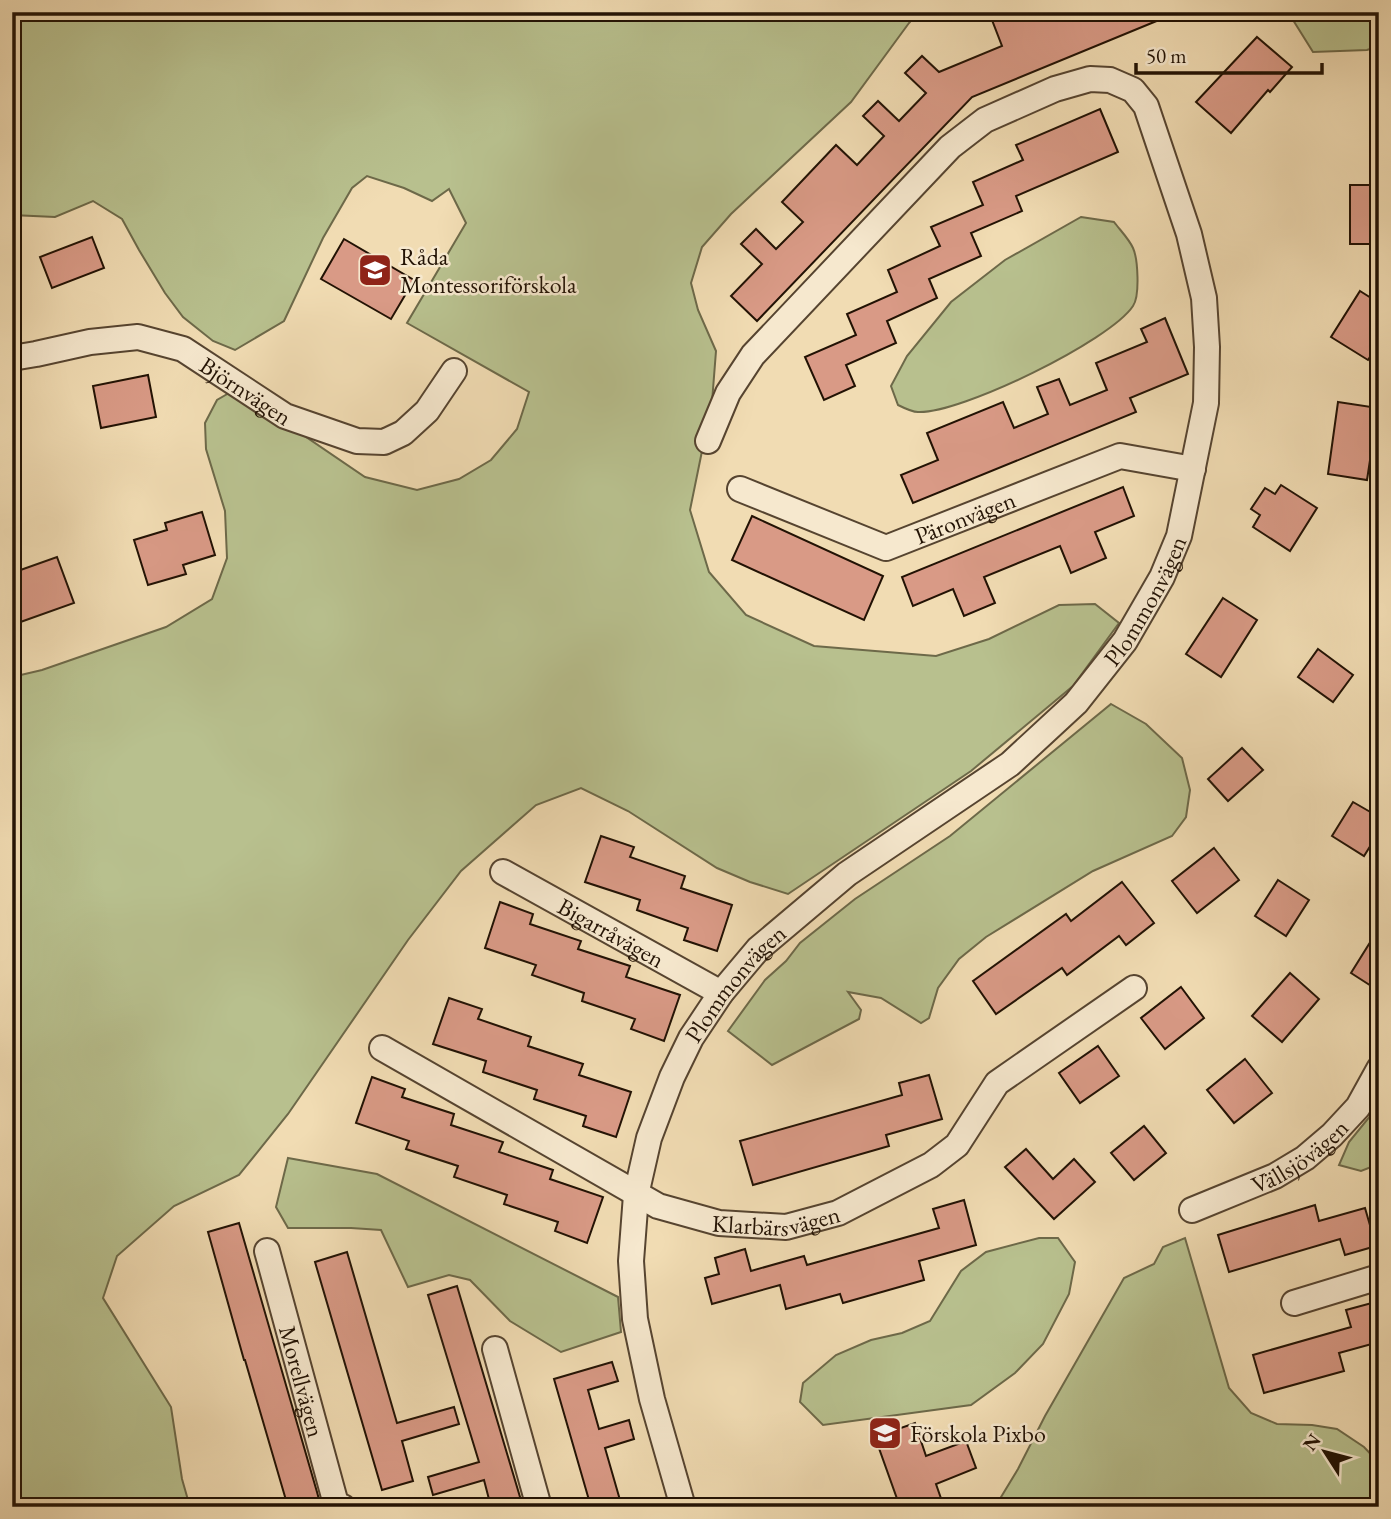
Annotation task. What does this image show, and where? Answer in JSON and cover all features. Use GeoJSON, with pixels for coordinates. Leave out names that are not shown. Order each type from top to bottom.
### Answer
{"type":"FeatureCollection","features":[{"type":"Feature","properties":{"kind":"street","name":"Plommonvägen"},"geometry":{"type":"LineString","coordinates":[[683,1507],[652,1399],[635,1320],[631,1261],[636,1195],[649,1138],[668,1086],[691,1038],[721,993],[758,949],[847,874],[1010,764],[1076,703],[1125,641],[1162,577],[1179,536],[1206,402],[1204,299],[1189,234],[1146,106],[1133,90],[1110,80],[1090,79],[1055,89],[985,120],[950,147],[753,355],[728,393],[708,441]]}},
{"type":"Feature","properties":{"kind":"street","name":"Björnvägen"},"geometry":{"type":"LineString","coordinates":[[12,358],[90,342],[138,337],[183,349],[285,416],[357,441],[384,442],[403,433],[427,411],[454,371]]}},
{"type":"Feature","properties":{"kind":"street","name":"Päronvägen"},"geometry":{"type":"LineString","coordinates":[[740,489],[886,548],[1120,456],[1193,469]]}},
{"type":"Feature","properties":{"kind":"street","name":"Bigarråvägen"},"geometry":{"type":"LineString","coordinates":[[503,872],[721,993]]}},
{"type":"Feature","properties":{"kind":"street","name":"Klarbärsvägen"},"geometry":{"type":"LineString","coordinates":[[382,1048],[658,1206],[719,1223],[786,1227],[838,1213],[931,1165],[957,1145],[997,1083],[1134,988]]}},
{"type":"Feature","properties":{"kind":"street","name":"Vällsjövägen"},"geometry":{"type":"LineString","coordinates":[[1192,1210],[1275,1176],[1305,1158],[1332,1135],[1357,1107],[1379,1069]]}},
{"type":"Feature","properties":{"kind":"street","name":"Morellvägen"},"geometry":{"type":"LineString","coordinates":[[267,1251],[336,1504],[343,1507]]}},
{"type":"Feature","properties":{"kind":"street"},"geometry":{"type":"LineString","coordinates":[[1294,1303],[1379,1277]]}},
{"type":"Feature","properties":{"kind":"street"},"geometry":{"type":"LineString","coordinates":[[495,1349],[539,1507]]}},
{"type":"Feature","properties":{"kind":"green space"},"geometry":{"type":"Polygon","coordinates":[[[12,12],[918,12],[851,102],[731,214],[702,247],[691,283],[698,310],[716,351],[712,402],[690,510],[709,572],[746,615],[814,646],[936,656],[989,639],[1059,605],[1095,604],[1119,623],[1073,686],[971,771],[788,894],[717,868],[628,811],[581,788],[536,805],[461,871],[408,940],[288,1114],[239,1175],[174,1206],[117,1256],[103,1298],[171,1407],[182,1479],[190,1507],[12,1507],[12,677],[42,670],[166,627],[212,599],[227,558],[225,511],[206,449],[205,423],[217,400],[229,393],[256,403],[365,477],[417,490],[459,479],[491,460],[517,429],[529,392],[407,323],[466,223],[449,189],[432,201],[367,176],[352,188],[323,238],[284,321],[235,350],[213,341],[183,317],[165,293],[122,219],[93,201],[55,217],[12,215],[12,12]]]}},
{"type":"Feature","properties":{"kind":"green space"},"geometry":{"type":"Polygon","coordinates":[[[1288,12],[1379,12],[1379,46],[1367,50],[1313,52],[1288,12]]]}},
{"type":"Feature","properties":{"kind":"green space"},"geometry":{"type":"Polygon","coordinates":[[[1081,217],[1114,222],[1135,253],[1137,294],[1133,306],[1119,321],[1066,355],[998,389],[938,409],[918,412],[898,405],[891,386],[907,356],[951,302],[1005,260],[1081,217]]]}},
{"type":"Feature","properties":{"kind":"green space"},"geometry":{"type":"Polygon","coordinates":[[[1111,704],[1146,724],[1182,758],[1190,790],[1186,817],[1172,836],[1093,871],[986,937],[959,959],[938,988],[929,1018],[921,1023],[881,998],[848,992],[861,1010],[859,1019],[772,1065],[728,1031],[765,980],[786,961],[800,943],[855,899],[950,836],[1111,704]]]}},
{"type":"Feature","properties":{"kind":"green space"},"geometry":{"type":"Polygon","coordinates":[[[1379,1105],[1379,1164],[1361,1171],[1339,1165],[1349,1142],[1379,1105]]]}},
{"type":"Feature","properties":{"kind":"green space"},"geometry":{"type":"Polygon","coordinates":[[[288,1158],[377,1174],[618,1297],[621,1332],[561,1352],[510,1321],[470,1280],[449,1275],[408,1287],[381,1230],[288,1228],[276,1207],[288,1158]]]}},
{"type":"Feature","properties":{"kind":"green space"},"geometry":{"type":"Polygon","coordinates":[[[1039,1238],[1058,1238],[1075,1262],[1069,1294],[1043,1344],[1015,1373],[971,1405],[823,1425],[800,1402],[803,1383],[836,1355],[871,1340],[902,1333],[930,1321],[961,1271],[986,1252],[1039,1238]]]}},
{"type":"Feature","properties":{"kind":"green space"},"geometry":{"type":"Polygon","coordinates":[[[1185,1238],[1229,1388],[1251,1413],[1277,1424],[1337,1429],[1364,1447],[1379,1463],[1379,1507],[995,1507],[1124,1278],[1154,1264],[1163,1247],[1185,1238]]]}},
{"type":"Feature","properties":{"kind":"building"},"geometry":{"type":"Polygon","coordinates":[[[1011,12],[1176,13],[972,97],[757,321],[731,296],[762,264],[741,244],[756,229],[776,249],[803,222],[782,202],[836,145],[857,165],[884,136],[863,116],[878,101],[899,121],[926,93],[905,73],[922,56],[939,72],[1002,46],[992,20],[1011,12]]]}},
{"type":"Feature","properties":{"kind":"building"},"geometry":{"type":"Polygon","coordinates":[[[1257,37],[1292,67],[1231,133],[1196,102],[1257,37]]]}},
{"type":"Feature","properties":{"kind":"building"},"geometry":{"type":"Polygon","coordinates":[[[1100,109],[1118,152],[1016,196],[1022,211],[971,233],[981,256],[929,279],[937,298],[887,321],[896,343],[846,365],[855,386],[824,400],[805,357],[856,335],[847,314],[897,292],[888,270],[940,246],[931,227],[983,205],[973,182],[1023,160],[1016,145],[1100,109]]]}},
{"type":"Feature","properties":{"kind":"building"},"geometry":{"type":"Polygon","coordinates":[[[1350,185],[1379,185],[1379,244],[1350,244],[1350,185]]]}},
{"type":"Feature","properties":{"kind":"building"},"geometry":{"type":"Polygon","coordinates":[[[92,237],[104,268],[52,288],[40,257],[92,237]]]}},
{"type":"Feature","properties":{"kind":"building"},"geometry":{"type":"Polygon","coordinates":[[[344,239],[414,280],[391,319],[321,279],[344,239]]]}},
{"type":"Feature","properties":{"kind":"building"},"geometry":{"type":"Polygon","coordinates":[[[1360,291],[1379,303],[1379,343],[1368,360],[1331,337],[1360,291]]]}},
{"type":"Feature","properties":{"kind":"building"},"geometry":{"type":"Polygon","coordinates":[[[1165,318],[1188,374],[1130,398],[1136,412],[913,503],[901,475],[938,460],[927,433],[1003,402],[1014,428],[1048,414],[1037,387],[1059,379],[1070,405],[1107,390],[1096,363],[1147,342],[1141,329],[1165,318]]]}},
{"type":"Feature","properties":{"kind":"building"},"geometry":{"type":"Polygon","coordinates":[[[148,375],[156,417],[101,428],[93,386],[148,375]]]}},
{"type":"Feature","properties":{"kind":"building"},"geometry":{"type":"Polygon","coordinates":[[[1338,402],[1378,408],[1367,480],[1328,474],[1338,402]]]}},
{"type":"Feature","properties":{"kind":"building"},"geometry":{"type":"Polygon","coordinates":[[[1281,485],[1317,508],[1290,551],[1253,527],[1260,515],[1251,509],[1265,488],[1275,494],[1281,485]]]}},
{"type":"Feature","properties":{"kind":"building"},"geometry":{"type":"Polygon","coordinates":[[[1123,487],[1134,516],[1095,532],[1106,558],[1071,573],[1060,546],[984,577],[995,603],[964,616],[953,589],[913,606],[902,577],[1123,487]]]}},
{"type":"Feature","properties":{"kind":"building"},"geometry":{"type":"Polygon","coordinates":[[[202,512],[215,555],[183,565],[186,574],[148,585],[134,540],[167,530],[165,523],[202,512]]]}},
{"type":"Feature","properties":{"kind":"building"},"geometry":{"type":"Polygon","coordinates":[[[752,516],[883,576],[864,620],[732,560],[752,516]]]}},
{"type":"Feature","properties":{"kind":"building"},"geometry":{"type":"Polygon","coordinates":[[[57,557],[74,603],[12,625],[12,573],[57,557]]]}},
{"type":"Feature","properties":{"kind":"building"},"geometry":{"type":"Polygon","coordinates":[[[1223,598],[1257,620],[1221,677],[1186,654],[1223,598]]]}},
{"type":"Feature","properties":{"kind":"building"},"geometry":{"type":"Polygon","coordinates":[[[1318,649],[1353,675],[1333,702],[1298,677],[1318,649]]]}},
{"type":"Feature","properties":{"kind":"building"},"geometry":{"type":"Polygon","coordinates":[[[1242,748],[1263,770],[1228,801],[1208,779],[1242,748]]]}},
{"type":"Feature","properties":{"kind":"building"},"geometry":{"type":"Polygon","coordinates":[[[1353,802],[1379,817],[1379,832],[1364,856],[1332,836],[1353,802]]]}},
{"type":"Feature","properties":{"kind":"building"},"geometry":{"type":"Polygon","coordinates":[[[601,836],[634,847],[630,857],[685,876],[681,888],[732,905],[717,951],[684,940],[688,928],[637,910],[640,900],[585,882],[601,836]]]}},
{"type":"Feature","properties":{"kind":"building"},"geometry":{"type":"Polygon","coordinates":[[[1214,848],[1239,880],[1197,913],[1172,881],[1214,848]]]}},
{"type":"Feature","properties":{"kind":"building"},"geometry":{"type":"Polygon","coordinates":[[[1278,880],[1309,900],[1286,936],[1255,916],[1278,880]]]}},
{"type":"Feature","properties":{"kind":"building"},"geometry":{"type":"Polygon","coordinates":[[[1122,882],[1154,923],[1126,945],[1119,936],[1067,975],[1062,968],[996,1014],[973,981],[1066,914],[1071,921],[1122,882]]]}},
{"type":"Feature","properties":{"kind":"building"},"geometry":{"type":"Polygon","coordinates":[[[500,902],[533,914],[530,924],[581,941],[578,949],[630,966],[626,977],[680,995],[664,1041],[631,1029],[635,1019],[582,1001],[584,993],[532,975],[536,965],[485,948],[500,902]]]}},
{"type":"Feature","properties":{"kind":"building"},"geometry":{"type":"Polygon","coordinates":[[[1379,928],[1379,991],[1351,973],[1379,928]]]}},
{"type":"Feature","properties":{"kind":"building"},"geometry":{"type":"Polygon","coordinates":[[[1290,973],[1319,999],[1282,1042],[1252,1016],[1290,973]]]}},
{"type":"Feature","properties":{"kind":"building"},"geometry":{"type":"Polygon","coordinates":[[[1181,987],[1204,1018],[1165,1049],[1141,1018],[1181,987]]]}},
{"type":"Feature","properties":{"kind":"building"},"geometry":{"type":"Polygon","coordinates":[[[449,998],[482,1009],[478,1019],[531,1037],[528,1046],[583,1064],[579,1075],[631,1092],[616,1137],[583,1126],[586,1116],[534,1099],[537,1090],[483,1072],[486,1061],[433,1044],[449,998]]]}},
{"type":"Feature","properties":{"kind":"building"},"geometry":{"type":"Polygon","coordinates":[[[1098,1046],[1119,1076],[1080,1103],[1059,1073],[1098,1046]]]}},
{"type":"Feature","properties":{"kind":"building"},"geometry":{"type":"Polygon","coordinates":[[[1245,1059],[1272,1093],[1234,1123],[1207,1090],[1245,1059]]]}},
{"type":"Feature","properties":{"kind":"building"},"geometry":{"type":"Polygon","coordinates":[[[929,1075],[942,1119],[886,1135],[889,1146],[753,1185],[740,1141],[902,1095],[899,1083],[929,1075]]]}},
{"type":"Feature","properties":{"kind":"building"},"geometry":{"type":"Polygon","coordinates":[[[372,1077],[405,1089],[402,1097],[454,1114],[451,1125],[503,1142],[499,1152],[553,1170],[550,1179],[603,1197],[587,1243],[555,1231],[558,1222],[504,1204],[507,1195],[454,1177],[458,1166],[406,1149],[409,1141],[356,1123],[372,1077]]]}},
{"type":"Feature","properties":{"kind":"building"},"geometry":{"type":"Polygon","coordinates":[[[1144,1126],[1166,1153],[1134,1180],[1111,1153],[1144,1126]]]}},
{"type":"Feature","properties":{"kind":"building"},"geometry":{"type":"Polygon","coordinates":[[[1026,1149],[1053,1179],[1074,1159],[1095,1182],[1054,1219],[1005,1167],[1026,1149]]]}},
{"type":"Feature","properties":{"kind":"building"},"geometry":{"type":"Polygon","coordinates":[[[964,1200],[976,1245],[919,1261],[924,1280],[843,1303],[840,1294],[786,1309],[780,1285],[712,1304],[705,1278],[719,1274],[715,1258],[745,1249],[751,1271],[804,1256],[807,1265],[939,1228],[933,1209],[964,1200]]]}},
{"type":"Feature","properties":{"kind":"building"},"geometry":{"type":"Polygon","coordinates":[[[1315,1205],[1319,1221],[1365,1208],[1376,1246],[1345,1255],[1340,1239],[1229,1272],[1218,1235],[1315,1205]]]}},
{"type":"Feature","properties":{"kind":"building"},"geometry":{"type":"Polygon","coordinates":[[[239,1223],[321,1507],[288,1507],[244,1360],[208,1232],[239,1223]]]}},
{"type":"Feature","properties":{"kind":"building"},"geometry":{"type":"Polygon","coordinates":[[[347,1252],[397,1423],[454,1407],[459,1424],[402,1441],[413,1481],[382,1490],[315,1262],[347,1252]]]}},
{"type":"Feature","properties":{"kind":"building"},"geometry":{"type":"Polygon","coordinates":[[[457,1286],[523,1507],[491,1507],[484,1480],[433,1495],[428,1477],[479,1462],[428,1295],[457,1286]]]}},
{"type":"Feature","properties":{"kind":"building"},"geometry":{"type":"Polygon","coordinates":[[[1379,1301],[1379,1342],[1339,1353],[1344,1371],[1264,1393],[1253,1355],[1351,1327],[1346,1310],[1379,1301]]]}},
{"type":"Feature","properties":{"kind":"building"},"geometry":{"type":"Polygon","coordinates":[[[612,1362],[618,1381],[588,1390],[599,1429],[629,1420],[634,1439],[605,1448],[622,1507],[591,1507],[554,1379],[612,1362]]]}},
{"type":"Feature","properties":{"kind":"building"},"geometry":{"type":"Polygon","coordinates":[[[915,1423],[926,1456],[966,1441],[976,1468],[936,1484],[944,1507],[900,1507],[875,1437],[915,1423]]]}},
{"type":"Feature","properties":{"kind":"place","name":"Råda Montessoriförskola"},"geometry":{"type":"Point","coordinates":[375,270]}},
{"type":"Feature","properties":{"kind":"place","name":"Förskola Pixbo"},"geometry":{"type":"Point","coordinates":[885,1433]}}]}
